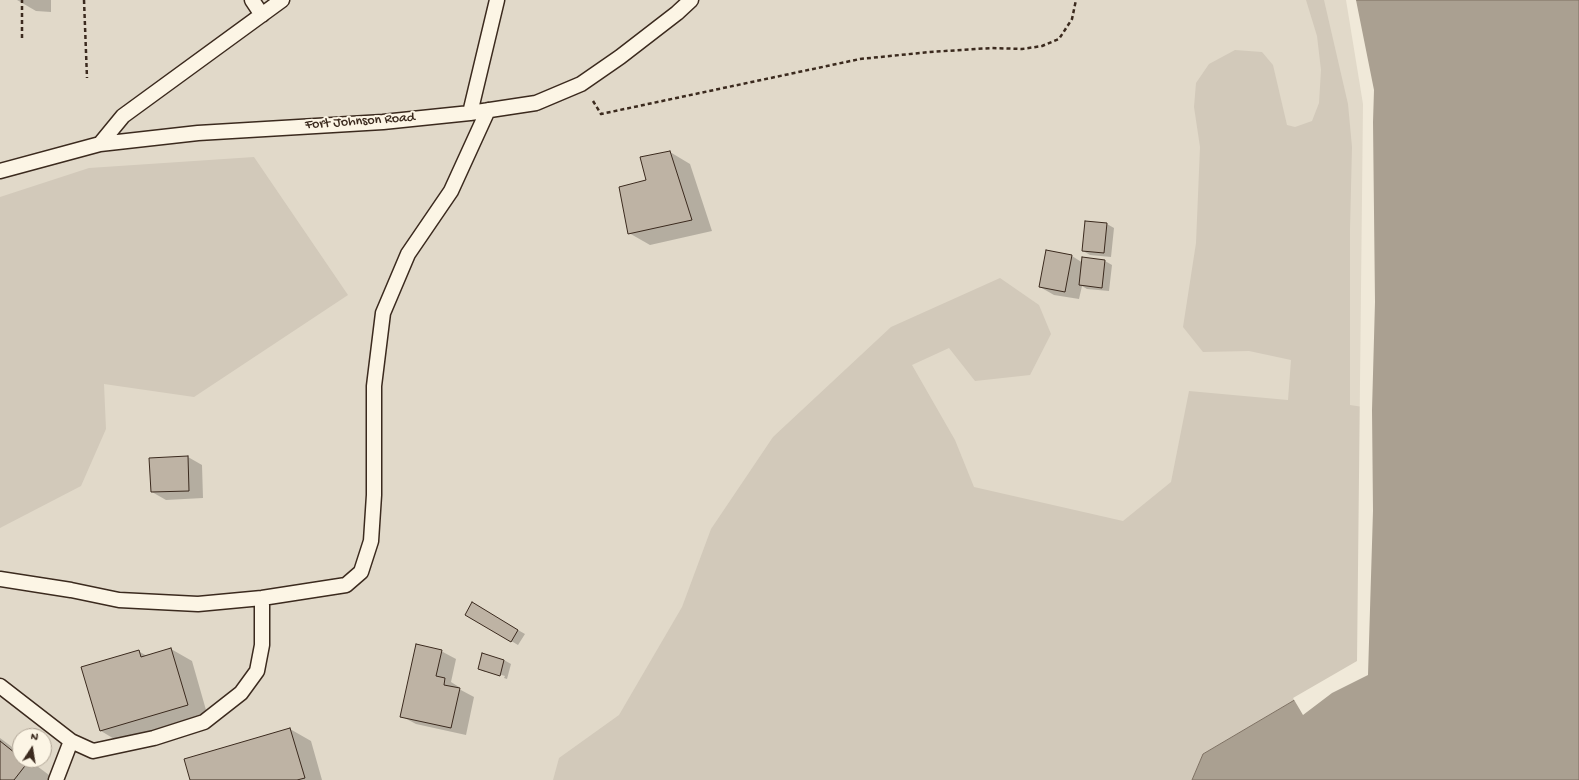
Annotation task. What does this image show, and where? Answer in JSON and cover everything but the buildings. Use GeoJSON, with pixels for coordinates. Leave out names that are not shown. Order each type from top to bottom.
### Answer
{"type":"FeatureCollection","features":[{"type":"Feature","properties":{"kind":"lane"},"geometry":{"type":"LineString","coordinates":[[252,0],[262,15]]}},
{"type":"Feature","properties":{"kind":"lane"},"geometry":{"type":"LineString","coordinates":[[100,144],[123,116],[282,0]]}},
{"type":"Feature","properties":{"kind":"lane"},"geometry":{"type":"LineString","coordinates":[[470,113],[497,0]]}},
{"type":"Feature","properties":{"kind":"lane","name":"Fort Johnson Road"},"geometry":{"type":"LineString","coordinates":[[0,171],[100,144],[198,133],[383,122],[470,113],[536,103],[581,84],[620,57],[678,13],[691,0]]}},
{"type":"Feature","properties":{"kind":"lane"},"geometry":{"type":"LineString","coordinates":[[0,579],[71,590],[119,600],[198,604],[262,598],[346,585],[361,572],[371,541],[374,495],[374,386],[383,313],[408,254],[451,191],[488,110]]}},
{"type":"Feature","properties":{"kind":"lane"},"geometry":{"type":"LineString","coordinates":[[0,686],[71,742],[93,751],[154,738],[204,722],[241,693],[257,671],[262,645],[262,598]]}},
{"type":"Feature","properties":{"kind":"lane"},"geometry":{"type":"LineString","coordinates":[[56,780],[71,742]]}},
{"type":"Feature","properties":{"kind":"path"},"geometry":{"type":"LineString","coordinates":[[22,0],[22,38]]}},
{"type":"Feature","properties":{"kind":"path"},"geometry":{"type":"LineString","coordinates":[[84,0],[86,78]]}},
{"type":"Feature","properties":{"kind":"path"},"geometry":{"type":"LineString","coordinates":[[581,84],[601,114],[860,59],[930,52],[992,48],[1022,49],[1042,46],[1059,39],[1072,19],[1076,0]]}},
{"type":"Feature","properties":{"kind":"shaded area"},"geometry":{"type":"Polygon","coordinates":[[[0,0],[1348,0],[1365,104],[1363,407],[1158,780],[0,780],[0,0]]]}},
{"type":"Feature","properties":{"kind":"shaded area"},"geometry":{"type":"Polygon","coordinates":[[[1306,0],[1324,0],[1348,104],[1352,147],[1350,229],[1350,405],[1363,407],[1359,662],[1203,754],[1192,780],[553,780],[559,758],[619,715],[682,607],[711,529],[773,437],[891,327],[1000,278],[1039,305],[1051,334],[1030,375],[975,381],[949,348],[912,365],[955,440],[974,487],[1123,521],[1171,482],[1189,391],[1288,400],[1291,360],[1249,351],[1203,352],[1183,327],[1196,243],[1200,147],[1194,107],[1196,83],[1209,64],[1235,50],[1262,52],[1273,65],[1287,125],[1295,127],[1312,121],[1319,103],[1321,70],[1317,36],[1306,0]]]}},
{"type":"Feature","properties":{"kind":"shaded area"},"geometry":{"type":"Polygon","coordinates":[[[1348,0],[1579,0],[1579,780],[1192,780],[1203,754],[1359,662],[1365,104],[1348,0]]]}},
{"type":"Feature","properties":{"kind":"shaded area"},"geometry":{"type":"Polygon","coordinates":[[[254,157],[348,295],[194,397],[104,384],[106,429],[81,486],[0,528],[0,197],[89,168],[254,157]]]}},
{"type":"Feature","properties":{"kind":"pier"},"geometry":{"type":"Polygon","coordinates":[[[1346,0],[1356,0],[1374,90],[1375,302],[1372,410],[1373,511],[1368,675],[1332,693],[1303,715],[1293,698],[1357,661],[1363,104],[1346,0]]]}}]}
